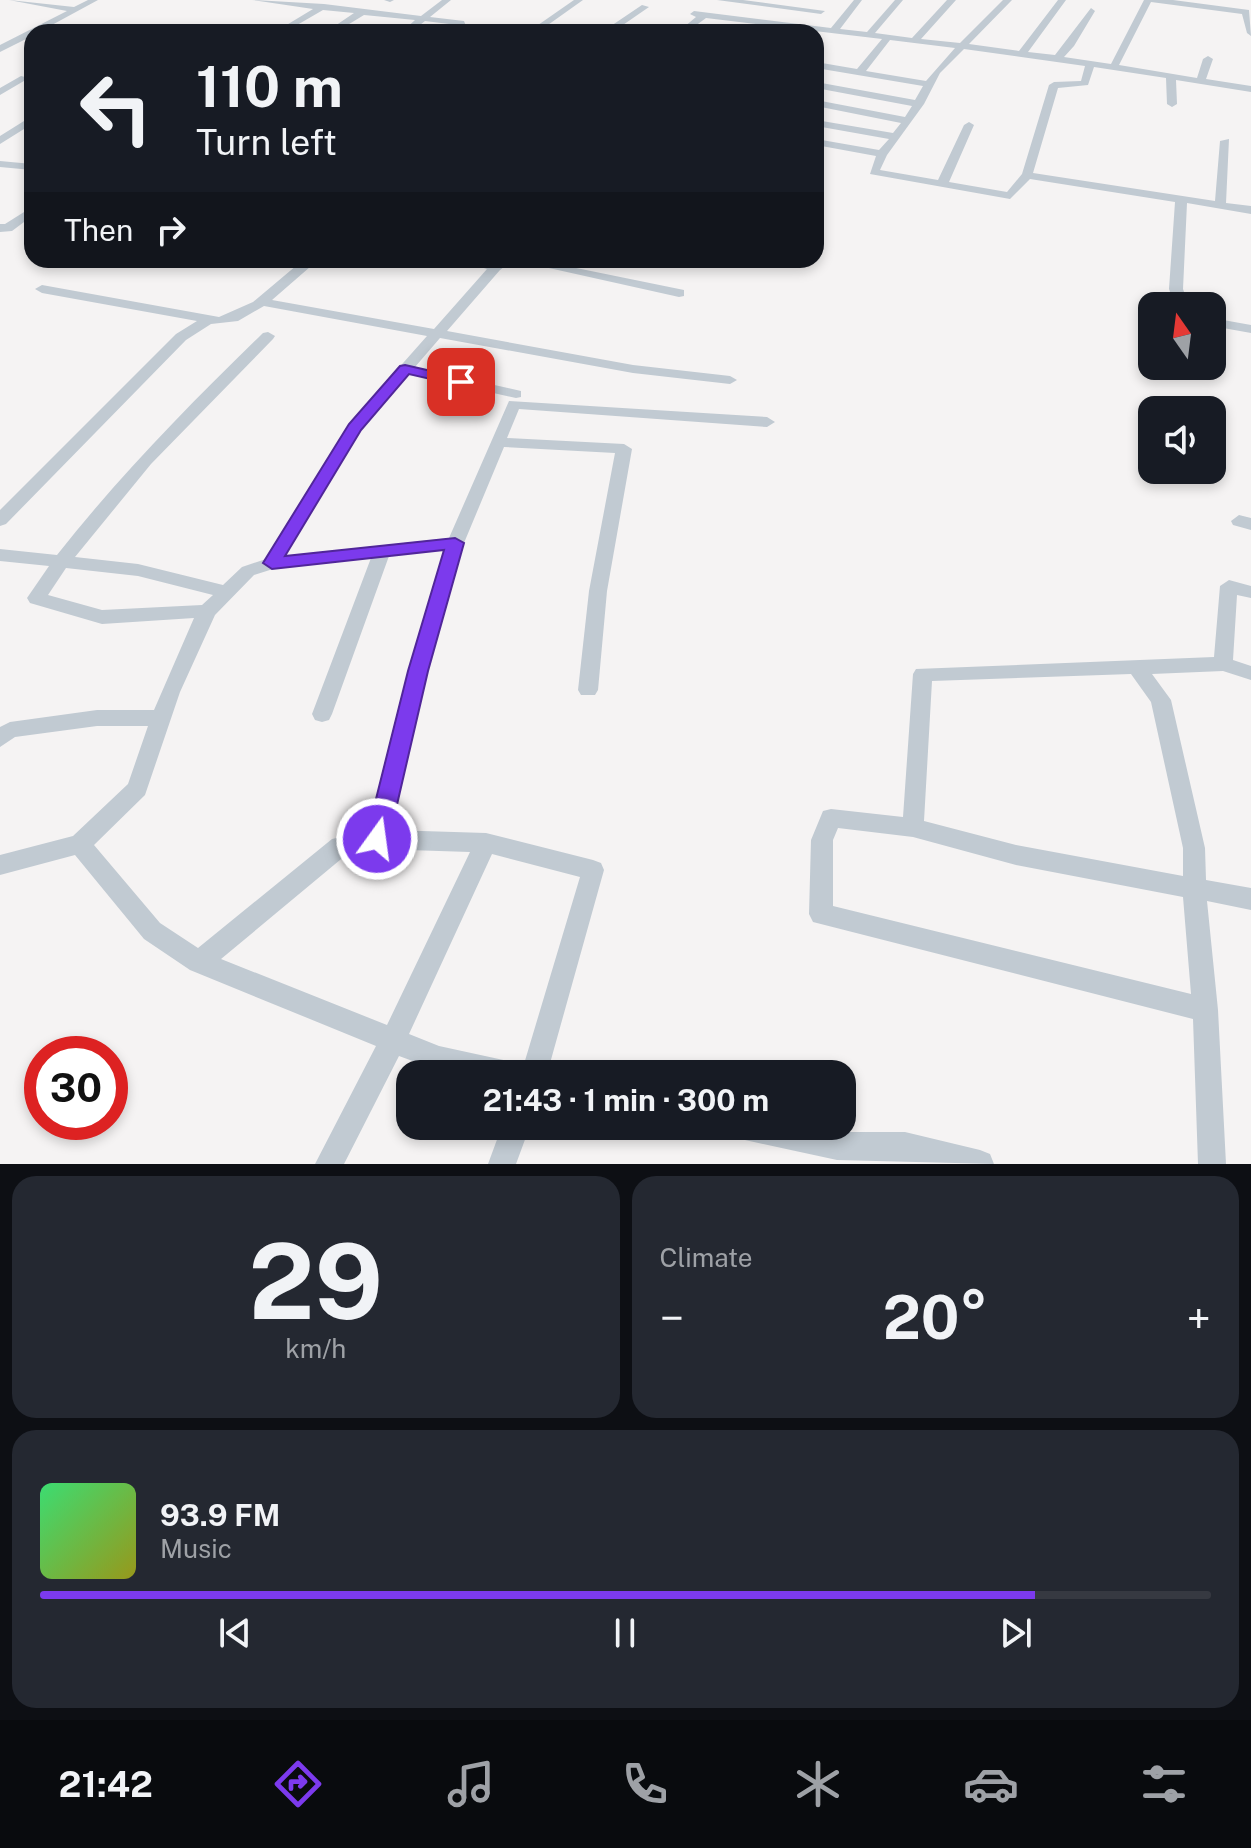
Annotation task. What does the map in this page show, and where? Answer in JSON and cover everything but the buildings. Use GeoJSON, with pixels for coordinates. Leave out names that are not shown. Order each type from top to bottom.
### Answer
{"type":"FeatureCollection","features":[{"type":"Feature","properties":{"kind":"street"},"geometry":{"type":"LineString","coordinates":[[13,0],[72,9]]}},
{"type":"Feature","properties":{"kind":"street"},"geometry":{"type":"LineString","coordinates":[[45,24],[94,0]]}},
{"type":"Feature","properties":{"kind":"street"},"geometry":{"type":"LineString","coordinates":[[256,0],[461,24]]}},
{"type":"Feature","properties":{"kind":"street"},"geometry":{"type":"LineString","coordinates":[[292,24],[333,0]]}},
{"type":"Feature","properties":{"kind":"street"},"geometry":{"type":"LineString","coordinates":[[416,24],[447,0]]}},
{"type":"Feature","properties":{"kind":"street"},"geometry":{"type":"LineString","coordinates":[[544,24],[579,0]]}},
{"type":"Feature","properties":{"kind":"street"},"geometry":{"type":"LineString","coordinates":[[721,0],[821,11]]}},
{"type":"Feature","properties":{"kind":"street"},"geometry":{"type":"LineString","coordinates":[[835,29],[858,0]]}},
{"type":"Feature","properties":{"kind":"street"},"geometry":{"type":"LineString","coordinates":[[870,34],[899,0]]}},
{"type":"Feature","properties":{"kind":"street"},"geometry":{"type":"LineString","coordinates":[[916,39],[952,0]]}},
{"type":"Feature","properties":{"kind":"street"},"geometry":{"type":"LineString","coordinates":[[1008,0],[936,72],[908,121],[882,154],[874,172],[1010,196],[1027,175],[1054,85],[1085,83],[1090,63]]}},
{"type":"Feature","properties":{"kind":"street"},"geometry":{"type":"LineString","coordinates":[[1022,53],[1062,0]]}},
{"type":"Feature","properties":{"kind":"street"},"geometry":{"type":"LineString","coordinates":[[1114,67],[1148,0]]}},
{"type":"Feature","properties":{"kind":"street"},"geometry":{"type":"LineString","coordinates":[[1154,0],[1246,12],[1251,34],[1247,43],[1251,45]]}},
{"type":"Feature","properties":{"kind":"street"},"geometry":{"type":"LineString","coordinates":[[618,24],[645,7]]}},
{"type":"Feature","properties":{"kind":"street"},"geometry":{"type":"LineString","coordinates":[[690,24],[702,11],[772,24]]}},
{"type":"Feature","properties":{"kind":"street"},"geometry":{"type":"LineString","coordinates":[[1058,58],[1070,46],[1091,11]]}},
{"type":"Feature","properties":{"kind":"street"},"geometry":{"type":"LineString","coordinates":[[343,24],[362,12]]}},
{"type":"Feature","properties":{"kind":"street"},"geometry":{"type":"LineString","coordinates":[[172,24],[183,17]]}},
{"type":"Feature","properties":{"kind":"street"},"geometry":{"type":"LineString","coordinates":[[824,29],[1058,58],[1251,89]]}},
{"type":"Feature","properties":{"kind":"street"},"geometry":{"type":"LineString","coordinates":[[0,49],[24,36]]}},
{"type":"Feature","properties":{"kind":"street"},"geometry":{"type":"LineString","coordinates":[[860,72],[889,36]]}},
{"type":"Feature","properties":{"kind":"street"},"geometry":{"type":"LineString","coordinates":[[1201,81],[1208,59]]}},
{"type":"Feature","properties":{"kind":"street"},"geometry":{"type":"LineString","coordinates":[[824,66],[929,84]]}},
{"type":"Feature","properties":{"kind":"street"},"geometry":{"type":"LineString","coordinates":[[1171,76],[1172,104]]}},
{"type":"Feature","properties":{"kind":"street"},"geometry":{"type":"LineString","coordinates":[[0,92],[24,78]]}},
{"type":"Feature","properties":{"kind":"street"},"geometry":{"type":"LineString","coordinates":[[824,86],[919,104]]}},
{"type":"Feature","properties":{"kind":"street"},"geometry":{"type":"LineString","coordinates":[[824,105],[908,121]]}},
{"type":"Feature","properties":{"kind":"street"},"geometry":{"type":"LineString","coordinates":[[824,124],[897,137]]}},
{"type":"Feature","properties":{"kind":"street"},"geometry":{"type":"LineString","coordinates":[[0,141],[24,125]]}},
{"type":"Feature","properties":{"kind":"street"},"geometry":{"type":"LineString","coordinates":[[942,184],[969,125]]}},
{"type":"Feature","properties":{"kind":"street"},"geometry":{"type":"LineString","coordinates":[[0,126],[24,128]]}},
{"type":"Feature","properties":{"kind":"street"},"geometry":{"type":"LineString","coordinates":[[1220,205],[1225,141]]}},
{"type":"Feature","properties":{"kind":"street"},"geometry":{"type":"LineString","coordinates":[[824,143],[882,154]]}},
{"type":"Feature","properties":{"kind":"street"},"geometry":{"type":"LineString","coordinates":[[0,164],[24,166]]}},
{"type":"Feature","properties":{"kind":"street"},"geometry":{"type":"LineString","coordinates":[[1027,175],[1251,210]]}},
{"type":"Feature","properties":{"kind":"street"},"geometry":{"type":"LineString","coordinates":[[1177,292],[1181,199]]}},
{"type":"Feature","properties":{"kind":"street"},"geometry":{"type":"LineString","coordinates":[[0,228],[8,228],[24,217]]}},
{"type":"Feature","properties":{"kind":"street"},"geometry":{"type":"LineString","coordinates":[[42,289],[208,320],[233,320],[263,302],[303,268]]}},
{"type":"Feature","properties":{"kind":"street"},"geometry":{"type":"LineString","coordinates":[[272,563],[354,427],[497,268]]}},
{"type":"Feature","properties":{"kind":"street"},"geometry":{"type":"LineString","coordinates":[[558,268],[679,293]]}},
{"type":"Feature","properties":{"kind":"street"},"geometry":{"type":"LineString","coordinates":[[263,302],[633,369],[730,380]]}},
{"type":"Feature","properties":{"kind":"street"},"geometry":{"type":"LineString","coordinates":[[0,520],[181,337],[208,320]]}},
{"type":"Feature","properties":{"kind":"street"},"geometry":{"type":"LineString","coordinates":[[1226,325],[1251,329]]}},
{"type":"Feature","properties":{"kind":"street"},"geometry":{"type":"LineString","coordinates":[[207,611],[102,617],[36,598],[61,561],[152,451],[268,336]]}},
{"type":"Feature","properties":{"kind":"street"},"geometry":{"type":"LineString","coordinates":[[405,369],[516,394]]}},
{"type":"Feature","properties":{"kind":"street"},"geometry":{"type":"LineString","coordinates":[[377,839],[418,671],[455,543],[514,404],[767,422]]}},
{"type":"Feature","properties":{"kind":"street"},"geometry":{"type":"LineString","coordinates":[[498,442],[624,449],[598,591],[588,690]]}},
{"type":"Feature","properties":{"kind":"street"},"geometry":{"type":"LineString","coordinates":[[0,865],[80,844],[137,789],[162,718],[207,611],[248,571],[272,563],[455,543]]}},
{"type":"Feature","properties":{"kind":"street"},"geometry":{"type":"LineString","coordinates":[[322,714],[382,551]]}},
{"type":"Feature","properties":{"kind":"street"},"geometry":{"type":"LineString","coordinates":[[0,555],[138,570],[227,592]]}},
{"type":"Feature","properties":{"kind":"street"},"geometry":{"type":"LineString","coordinates":[[1223,664],[1229,586],[1251,592]]}},
{"type":"Feature","properties":{"kind":"street"},"geometry":{"type":"LineString","coordinates":[[913,828],[923,674],[1223,664],[1251,673]]}},
{"type":"Feature","properties":{"kind":"street"},"geometry":{"type":"LineString","coordinates":[[1136,666],[1161,700],[1194,848],[1212,1164]]}},
{"type":"Feature","properties":{"kind":"street"},"geometry":{"type":"LineString","coordinates":[[0,739],[10,730],[97,718],[162,718]]}},
{"type":"Feature","properties":{"kind":"street"},"geometry":{"type":"LineString","coordinates":[[1205,1010],[821,914],[822,840],[831,818],[913,828],[1016,855],[1251,899]]}},
{"type":"Feature","properties":{"kind":"street"},"geometry":{"type":"LineString","coordinates":[[199,962],[340,846],[377,839],[486,843],[593,870],[538,1060]]}},
{"type":"Feature","properties":{"kind":"street"},"geometry":{"type":"LineString","coordinates":[[329,1164],[393,1040],[486,843]]}},
{"type":"Feature","properties":{"kind":"street"},"geometry":{"type":"LineString","coordinates":[[80,844],[152,931],[199,962],[444,1060]]}},
{"type":"Feature","properties":{"kind":"street"},"geometry":{"type":"LineString","coordinates":[[502,1164],[511,1140]]}},
{"type":"Feature","properties":{"kind":"street"},"geometry":{"type":"LineString","coordinates":[[809,1140],[837,1146],[905,1146],[980,1164]]}},
{"type":"Feature","properties":{"kind":"route"},"geometry":{"type":"LineString","coordinates":[[377,839],[418,671],[455,543],[272,563],[354,427],[405,369],[461,382]]}}]}
